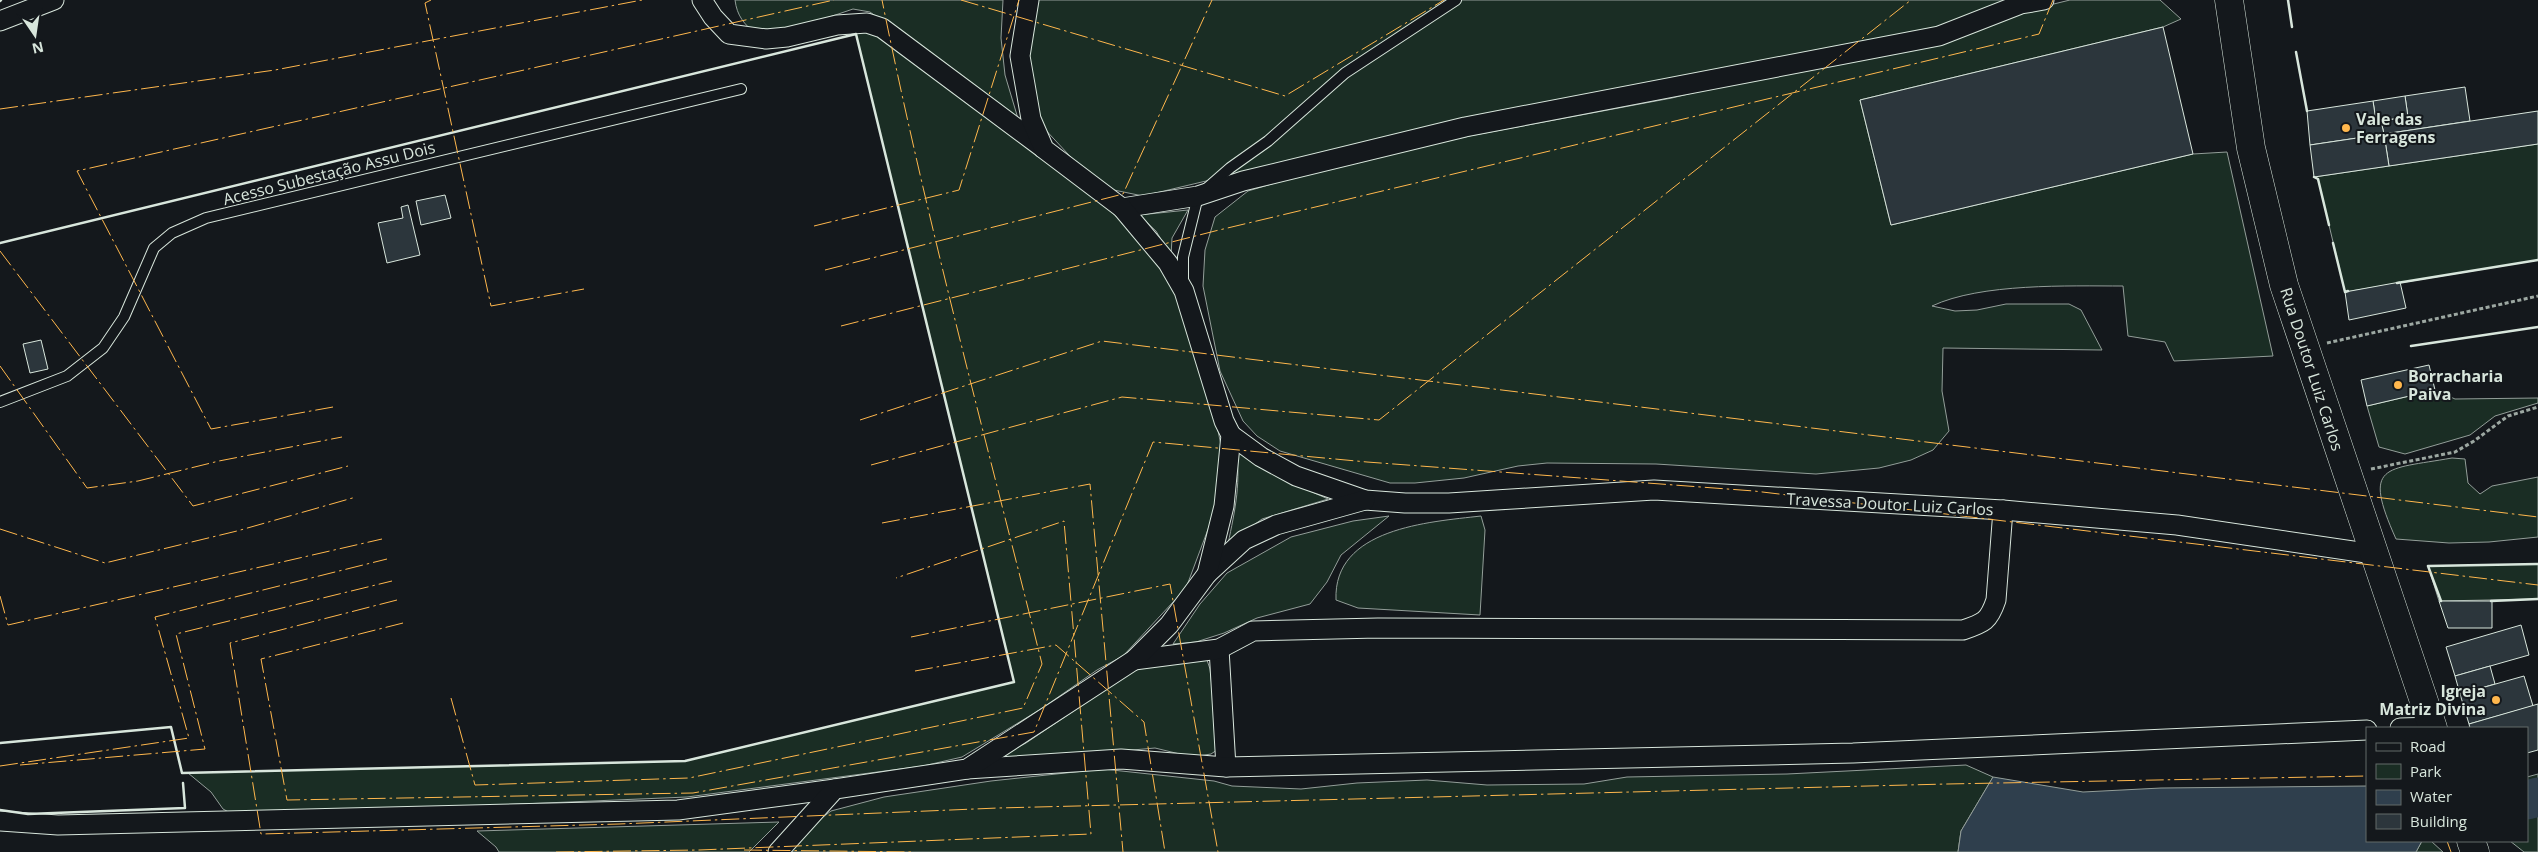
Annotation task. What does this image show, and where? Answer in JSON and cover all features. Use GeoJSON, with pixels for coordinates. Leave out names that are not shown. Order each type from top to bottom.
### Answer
{"type":"FeatureCollection","features":[{"type":"Feature","properties":{"kind":"main road","name":"Rua Doutor Luiz Carlos"},"geometry":{"type":"LineString","coordinates":[[2229,0],[2251,148],[2271,241],[2346,475],[2433,727]]}},
{"type":"Feature","properties":{"kind":"street"},"geometry":{"type":"LineString","coordinates":[[0,21],[54,0]]}},
{"type":"Feature","properties":{"kind":"street"},"geometry":{"type":"LineString","coordinates":[[702,0],[713,17],[730,34],[766,40],[787,37],[837,24],[867,23],[882,28],[1044,149],[1122,208],[1168,263],[1184,291],[1224,421],[1231,435],[1261,457],[1296,476],[1366,500]]}},
{"type":"Feature","properties":{"kind":"street"},"geometry":{"type":"LineString","coordinates":[[1029,0],[1020,56],[1031,119],[1044,149]]}},
{"type":"Feature","properties":{"kind":"street"},"geometry":{"type":"LineString","coordinates":[[1122,208],[1198,196],[1243,181],[1465,127],[1939,36],[2021,4],[2044,0]]}},
{"type":"Feature","properties":{"kind":"street"},"geometry":{"type":"LineString","coordinates":[[1207,574],[1224,506],[1231,435]]}},
{"type":"Feature","properties":{"kind":"street","name":"Travessa Doutor Luiz Carlos"},"geometry":{"type":"LineString","coordinates":[[1366,500],[1404,503],[1449,503],[1654,490],[2003,510],[2177,525],[2373,554]]}},
{"type":"Feature","properties":{"kind":"street"},"geometry":{"type":"LineString","coordinates":[[967,769],[1134,660],[1168,625],[1207,574],[1244,540],[1276,524],[1366,500]]}},
{"type":"Feature","properties":{"kind":"street"},"geometry":{"type":"LineString","coordinates":[[1134,660],[1219,649],[1253,631],[1378,628],[1963,630],[1983,624],[1991,613],[1996,600],[2003,510]]}},
{"type":"Feature","properties":{"kind":"street"},"geometry":{"type":"LineString","coordinates":[[1219,649],[1226,767]]}},
{"type":"Feature","properties":{"kind":"street"},"geometry":{"type":"LineString","coordinates":[[0,821],[58,825],[678,810],[967,769],[1121,759],[1226,767],[1853,753],[2366,730]]}},
{"type":"Feature","properties":{"kind":"street"},"geometry":{"type":"LineString","coordinates":[[778,852],[835,789]]}},
{"type":"Feature","properties":{"kind":"lane"},"geometry":{"type":"LineString","coordinates":[[1184,291],[1183,257],[1198,196],[1230,168],[1268,141],[1345,73],[1456,0]]}},
{"type":"Feature","properties":{"kind":"lane","name":"Acesso Subestação Assu Dois"},"geometry":{"type":"LineString","coordinates":[[0,402],[67,376],[103,348],[124,317],[154,248],[172,233],[206,218],[741,89]]}},
{"type":"Feature","properties":{"kind":"path"},"geometry":{"type":"LineString","coordinates":[[2304,348],[2538,296]]}},
{"type":"Feature","properties":{"kind":"path"},"geometry":{"type":"LineString","coordinates":[[2346,475],[2455,452],[2508,416],[2538,407]]}},
{"type":"Feature","properties":{"kind":"green space"},"geometry":{"type":"Polygon","coordinates":[[[735,0],[1003,0],[1001,38],[1005,75],[1019,122],[870,12],[853,9],[809,24],[756,34],[748,27],[737,11],[735,0]]]}},
{"type":"Feature","properties":{"kind":"green space"},"geometry":{"type":"Polygon","coordinates":[[[1038,0],[2012,0],[1935,29],[1248,171],[1143,196],[1109,189],[1082,169],[1040,124],[1027,78],[1030,28],[1038,0]]]}},
{"type":"Feature","properties":{"kind":"green space"},"geometry":{"type":"Polygon","coordinates":[[[2070,0],[2160,0],[2181,19],[2163,27],[1860,100],[1891,225],[2193,154],[2227,152],[2273,356],[2174,361],[2165,342],[2128,336],[2123,286],[2025,287],[1975,293],[1932,306],[1955,311],[1977,310],[2006,304],[2069,304],[2081,310],[2102,350],[1943,348],[1942,391],[1949,431],[1933,450],[1911,460],[1879,468],[1816,474],[1656,464],[1547,463],[1518,466],[1464,478],[1415,483],[1390,483],[1280,451],[1257,436],[1243,421],[1220,371],[1203,286],[1205,250],[1215,217],[1248,191],[1319,170],[1469,136],[1672,98],[2070,0]]]}},
{"type":"Feature","properties":{"kind":"green space"},"geometry":{"type":"Polygon","coordinates":[[[860,30],[877,35],[1127,221],[1174,283],[1217,426],[1226,469],[1222,492],[1186,588],[1123,656],[1097,670],[1041,709],[962,757],[923,766],[687,797],[236,816],[223,809],[211,792],[188,773],[685,761],[1014,682],[856,34],[860,30]]]}},
{"type":"Feature","properties":{"kind":"green space"},"geometry":{"type":"Polygon","coordinates":[[[2538,144],[2538,260],[2345,292],[2318,179],[2314,177],[2538,144]]]}},
{"type":"Feature","properties":{"kind":"green space"},"geometry":{"type":"Polygon","coordinates":[[[1188,210],[1172,238],[1171,256],[1156,231],[1139,215],[1188,210]]]}},
{"type":"Feature","properties":{"kind":"green space"},"geometry":{"type":"Polygon","coordinates":[[[2435,390],[2455,399],[2538,398],[2538,403],[2495,416],[2470,435],[2405,454],[2379,447],[2367,406],[2435,390]]]}},
{"type":"Feature","properties":{"kind":"green space"},"geometry":{"type":"Polygon","coordinates":[[[1235,445],[1301,487],[1328,499],[1262,519],[1228,544],[1238,483],[1235,445]]]}},
{"type":"Feature","properties":{"kind":"green space"},"geometry":{"type":"Polygon","coordinates":[[[2452,458],[2465,459],[2468,483],[2480,494],[2492,486],[2538,477],[2538,537],[2489,542],[2449,543],[2396,539],[2381,496],[2381,483],[2386,474],[2395,469],[2410,465],[2452,458]]]}},
{"type":"Feature","properties":{"kind":"green space"},"geometry":{"type":"Polygon","coordinates":[[[1389,516],[1341,555],[1327,582],[1310,604],[1257,618],[1224,633],[1196,642],[1173,644],[1200,604],[1227,573],[1291,537],[1353,521],[1389,516]]]}},
{"type":"Feature","properties":{"kind":"green space"},"geometry":{"type":"Polygon","coordinates":[[[1481,516],[1485,530],[1480,615],[1358,608],[1336,600],[1339,576],[1350,557],[1367,543],[1388,533],[1411,526],[1481,516]]]}},
{"type":"Feature","properties":{"kind":"green space"},"geometry":{"type":"Polygon","coordinates":[[[2538,564],[2538,599],[2439,601],[2428,566],[2538,564]]]}},
{"type":"Feature","properties":{"kind":"green space"},"geometry":{"type":"Polygon","coordinates":[[[1206,657],[1210,669],[1218,740],[1217,750],[1211,754],[1192,757],[1155,748],[987,763],[1026,743],[1133,671],[1159,663],[1206,657]]]}},
{"type":"Feature","properties":{"kind":"green space"},"geometry":{"type":"Polygon","coordinates":[[[1966,765],[1993,777],[1961,831],[1958,852],[786,852],[811,826],[831,811],[884,797],[991,781],[1103,769],[1214,781],[1232,786],[1301,789],[1357,783],[1427,780],[1487,785],[1584,784],[1627,777],[1787,774],[1966,765]]]}},
{"type":"Feature","properties":{"kind":"green space"},"geometry":{"type":"Polygon","coordinates":[[[2538,774],[2538,852],[2524,852],[2511,842],[2528,842],[2528,777],[2538,774]]]}},
{"type":"Feature","properties":{"kind":"green space"},"geometry":{"type":"Polygon","coordinates":[[[779,822],[749,852],[499,852],[496,847],[477,831],[779,822]]]}},
{"type":"Feature","properties":{"kind":"green space"},"geometry":{"type":"Polygon","coordinates":[[[2421,842],[2432,842],[2443,852],[2416,852],[2421,842]]]}},
{"type":"Feature","properties":{"kind":"water"},"geometry":{"type":"Polygon","coordinates":[[[1993,777],[2083,792],[2161,788],[2366,786],[2366,842],[2421,842],[2416,852],[1958,852],[1961,831],[1993,777]]]}},
{"type":"Feature","properties":{"kind":"building"},"geometry":{"type":"Polygon","coordinates":[[[2163,27],[2193,154],[1891,225],[1860,100],[2163,27]]]}},
{"type":"Feature","properties":{"kind":"building"},"geometry":{"type":"Polygon","coordinates":[[[2465,87],[2470,121],[2384,134],[2381,121],[2408,117],[2405,96],[2465,87]]]}},
{"type":"Feature","properties":{"kind":"building"},"geometry":{"type":"Polygon","coordinates":[[[2405,96],[2408,117],[2376,121],[2373,101],[2405,96]]]}},
{"type":"Feature","properties":{"kind":"building","name":"Vale das Ferragens"},"geometry":{"type":"Polygon","coordinates":[[[2373,101],[2376,121],[2381,121],[2384,134],[2310,145],[2307,111],[2373,101]]]}},
{"type":"Feature","properties":{"kind":"building"},"geometry":{"type":"Polygon","coordinates":[[[2538,111],[2538,144],[2389,166],[2384,134],[2538,111]]]}},
{"type":"Feature","properties":{"kind":"building"},"geometry":{"type":"Polygon","coordinates":[[[2384,134],[2389,166],[2314,177],[2310,145],[2384,134]]]}},
{"type":"Feature","properties":{"kind":"building"},"geometry":{"type":"Polygon","coordinates":[[[445,195],[451,218],[421,225],[416,201],[445,195]]]}},
{"type":"Feature","properties":{"kind":"building"},"geometry":{"type":"Polygon","coordinates":[[[408,205],[420,255],[387,263],[378,223],[403,218],[401,207],[408,205]]]}},
{"type":"Feature","properties":{"kind":"building"},"geometry":{"type":"Polygon","coordinates":[[[2400,282],[2406,308],[2349,320],[2345,292],[2400,282]]]}},
{"type":"Feature","properties":{"kind":"building"},"geometry":{"type":"Polygon","coordinates":[[[41,340],[48,369],[30,373],[23,344],[41,340]]]}},
{"type":"Feature","properties":{"kind":"building","name":"Borracharia Paiva"},"geometry":{"type":"Polygon","coordinates":[[[2429,365],[2435,390],[2367,406],[2361,380],[2429,365]]]}},
{"type":"Feature","properties":{"kind":"building"},"geometry":{"type":"Polygon","coordinates":[[[2439,601],[2492,601],[2492,628],[2448,628],[2439,601]]]}},
{"type":"Feature","properties":{"kind":"building"},"geometry":{"type":"Polygon","coordinates":[[[2521,625],[2529,655],[2455,676],[2446,647],[2521,625]]]}},
{"type":"Feature","properties":{"kind":"building"},"geometry":{"type":"Polygon","coordinates":[[[2490,666],[2495,684],[2460,694],[2455,676],[2490,666]]]}},
{"type":"Feature","properties":{"kind":"building","name":"Igreja Matriz Divina"},"geometry":{"type":"Polygon","coordinates":[[[2524,676],[2533,706],[2469,724],[2460,694],[2524,676]]]}},
{"type":"Feature","properties":{"kind":"building"},"geometry":{"type":"Polygon","coordinates":[[[2538,704],[2538,750],[2528,753],[2528,727],[2470,727],[2469,724],[2538,704]]]}},
{"type":"Feature","properties":{"kind":"waterway"},"geometry":{"type":"LineString","coordinates":[[2528,800],[2538,797]]}},
{"type":"Feature","properties":{"kind":"wall"},"geometry":{"type":"LineString","coordinates":[[2288,0],[2292,27]]}},
{"type":"Feature","properties":{"kind":"wall"},"geometry":{"type":"LineString","coordinates":[[0,243],[856,34],[1014,682],[685,761],[182,773],[171,727],[0,743]]}},
{"type":"Feature","properties":{"kind":"wall"},"geometry":{"type":"LineString","coordinates":[[2296,52],[2307,111]]}},
{"type":"Feature","properties":{"kind":"wall"},"geometry":{"type":"LineString","coordinates":[[2314,177],[2318,179],[2329,225]]}},
{"type":"Feature","properties":{"kind":"wall"},"geometry":{"type":"LineString","coordinates":[[2333,243],[2345,292],[2348,291]]}},
{"type":"Feature","properties":{"kind":"wall"},"geometry":{"type":"LineString","coordinates":[[2397,283],[2538,260]]}},
{"type":"Feature","properties":{"kind":"wall"},"geometry":{"type":"LineString","coordinates":[[2411,346],[2538,327]]}},
{"type":"Feature","properties":{"kind":"wall"},"geometry":{"type":"LineString","coordinates":[[2441,601],[2428,566],[2538,564]]}},
{"type":"Feature","properties":{"kind":"wall"},"geometry":{"type":"LineString","coordinates":[[2491,601],[2538,599]]}},
{"type":"Feature","properties":{"kind":"wall"},"geometry":{"type":"LineString","coordinates":[[0,810],[28,814],[185,808],[183,783]]}},
{"type":"Feature","properties":{"kind":"power"},"geometry":{"type":"LineString","coordinates":[[431,0],[425,3],[491,306],[584,289]]}},
{"type":"Feature","properties":{"kind":"power"},"geometry":{"type":"LineString","coordinates":[[0,109],[275,70],[642,0]]}},
{"type":"Feature","properties":{"kind":"power"},"geometry":{"type":"LineString","coordinates":[[333,407],[211,429],[77,171],[834,0]]}},
{"type":"Feature","properties":{"kind":"power"},"geometry":{"type":"LineString","coordinates":[[451,698],[475,785],[689,778],[1023,708],[1042,664],[938,250],[882,0]]}},
{"type":"Feature","properties":{"kind":"power"},"geometry":{"type":"LineString","coordinates":[[961,0],[1285,96],[1444,0]]}},
{"type":"Feature","properties":{"kind":"power"},"geometry":{"type":"LineString","coordinates":[[814,226],[959,190],[1019,0]]}},
{"type":"Feature","properties":{"kind":"power"},"geometry":{"type":"LineString","coordinates":[[825,270],[1123,194],[1212,0]]}},
{"type":"Feature","properties":{"kind":"power"},"geometry":{"type":"LineString","coordinates":[[871,465],[1122,397],[1379,420],[1911,0]]}},
{"type":"Feature","properties":{"kind":"power"},"geometry":{"type":"LineString","coordinates":[[841,326],[1215,231],[2039,34],[2053,0]]}},
{"type":"Feature","properties":{"kind":"power"},"geometry":{"type":"LineString","coordinates":[[0,251],[193,506],[348,466]]}},
{"type":"Feature","properties":{"kind":"power"},"geometry":{"type":"LineString","coordinates":[[860,420],[1102,341],[2538,517]]}},
{"type":"Feature","properties":{"kind":"power"},"geometry":{"type":"LineString","coordinates":[[0,366],[87,488],[138,481],[219,461],[342,437]]}},
{"type":"Feature","properties":{"kind":"power"},"geometry":{"type":"LineString","coordinates":[[403,623],[261,659],[287,800],[693,793],[1034,732],[1153,442],[1367,462],[1754,491],[2538,585]]}},
{"type":"Feature","properties":{"kind":"power"},"geometry":{"type":"LineString","coordinates":[[882,523],[1090,484],[1123,852]]}},
{"type":"Feature","properties":{"kind":"power"},"geometry":{"type":"LineString","coordinates":[[0,529],[105,563],[237,531],[356,497]]}},
{"type":"Feature","properties":{"kind":"power"},"geometry":{"type":"LineString","coordinates":[[556,852],[699,850],[1091,834],[1064,521],[896,578]]}},
{"type":"Feature","properties":{"kind":"power"},"geometry":{"type":"LineString","coordinates":[[0,596],[8,625],[382,539]]}},
{"type":"Feature","properties":{"kind":"power"},"geometry":{"type":"LineString","coordinates":[[0,766],[189,738],[155,617],[387,559]]}},
{"type":"Feature","properties":{"kind":"power"},"geometry":{"type":"LineString","coordinates":[[20,765],[205,749],[176,634],[392,581]]}},
{"type":"Feature","properties":{"kind":"power"},"geometry":{"type":"LineString","coordinates":[[911,637],[1170,584],[1218,852]]}},
{"type":"Feature","properties":{"kind":"power"},"geometry":{"type":"LineString","coordinates":[[397,600],[230,643],[261,834],[619,824],[998,808],[1947,784],[2366,776]]}},
{"type":"Feature","properties":{"kind":"power"},"geometry":{"type":"LineString","coordinates":[[915,671],[1056,645],[1144,722],[1165,852]]}},
{"type":"Feature","properties":{"kind":"power"},"geometry":{"type":"LineString","coordinates":[[2447,842],[2451,852]]}},
{"type":"Feature","properties":{"kind":"power"},"geometry":{"type":"LineString","coordinates":[[744,850],[915,852]]}},
{"type":"Feature","properties":{"kind":"place","name":"Vale das Ferragens"},"geometry":{"type":"Point","coordinates":[2346,128]}},
{"type":"Feature","properties":{"kind":"place","name":"Borracharia Paiva"},"geometry":{"type":"Point","coordinates":[2398,385]}},
{"type":"Feature","properties":{"kind":"place","name":"Igreja Matriz Divina"},"geometry":{"type":"Point","coordinates":[2496,700]}}]}
